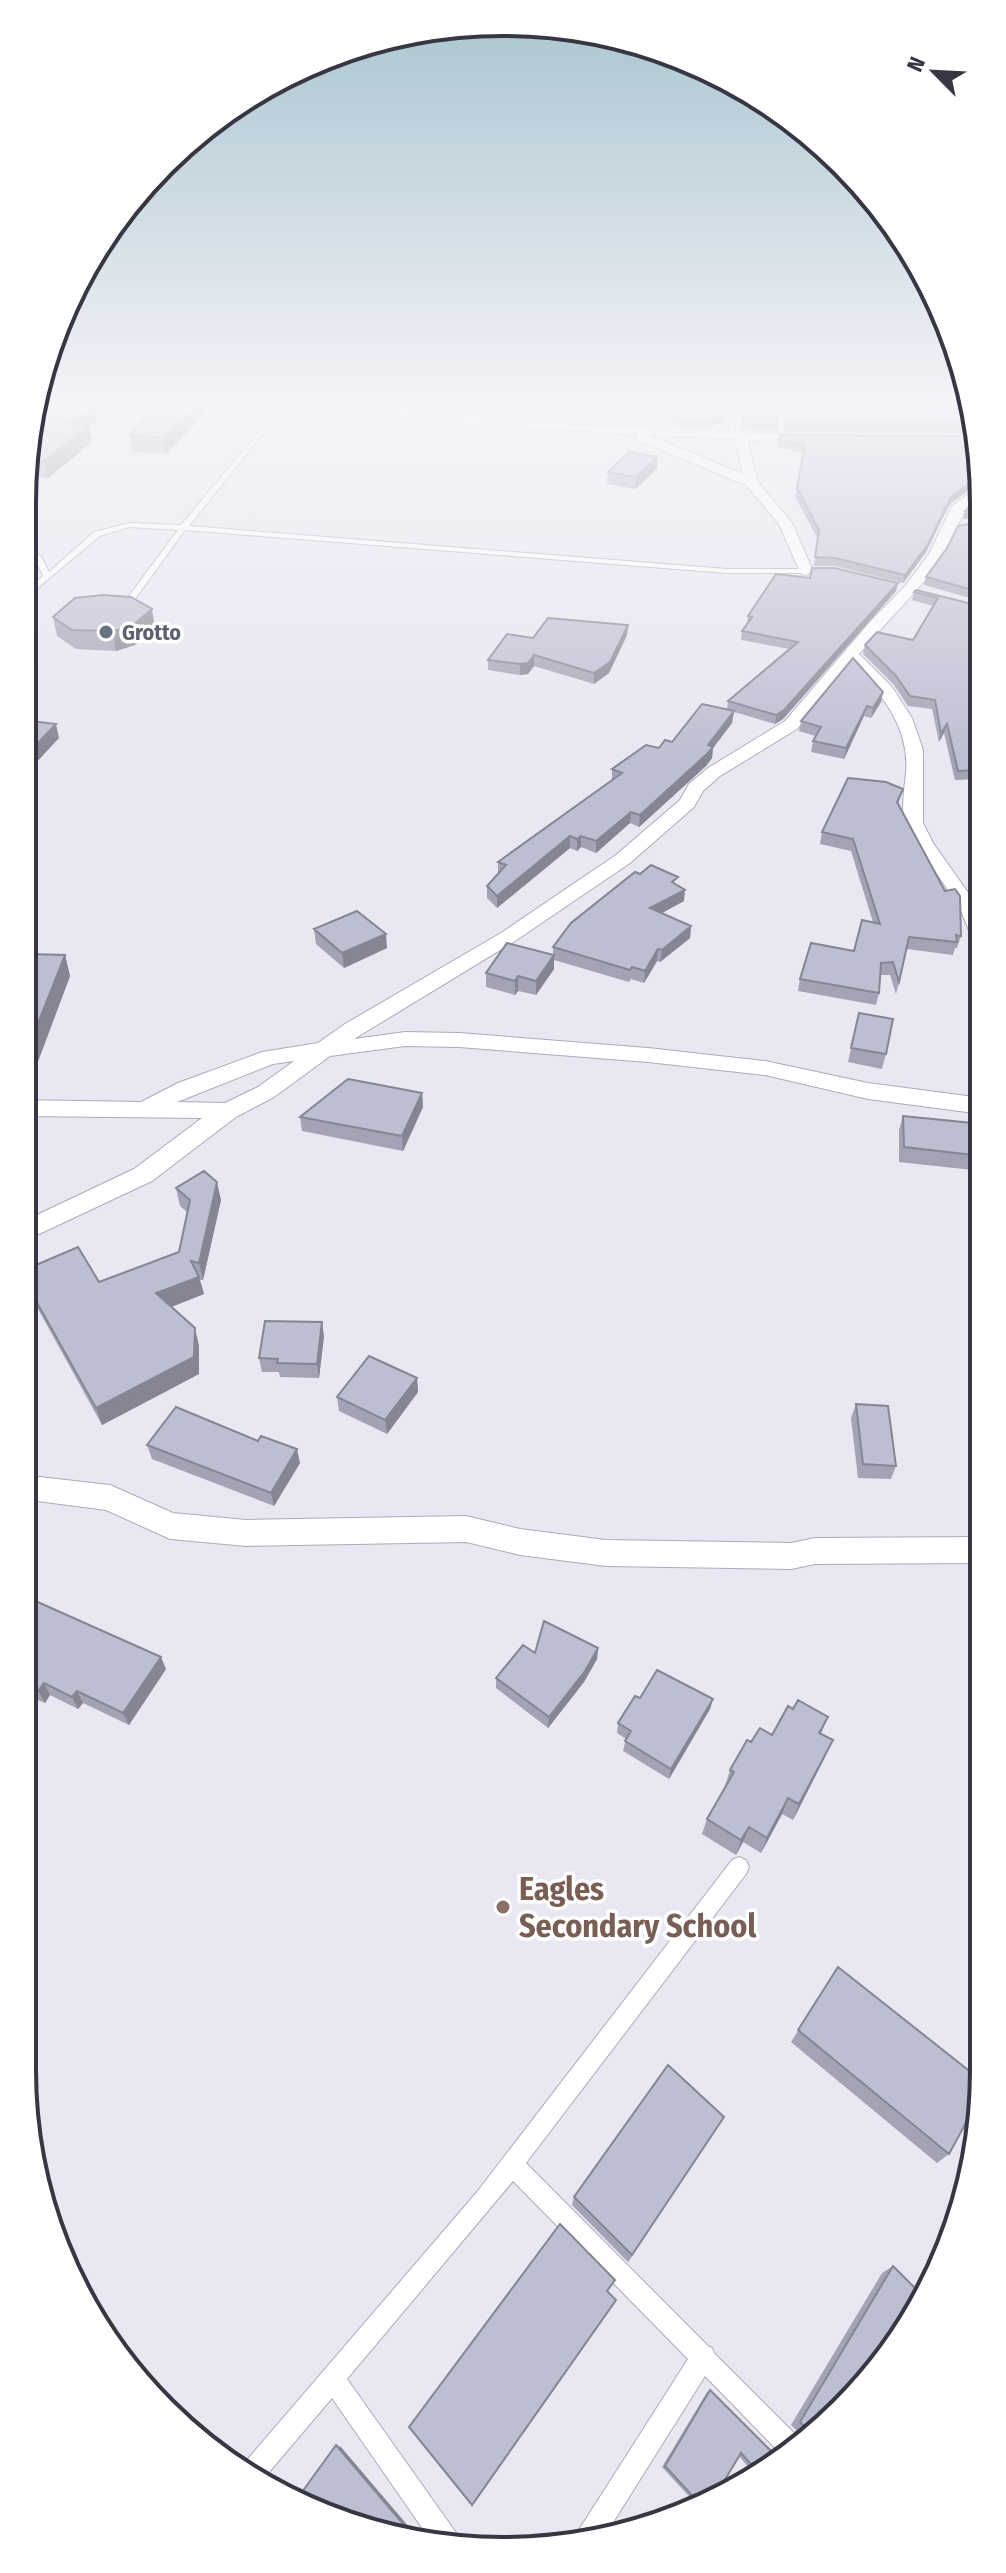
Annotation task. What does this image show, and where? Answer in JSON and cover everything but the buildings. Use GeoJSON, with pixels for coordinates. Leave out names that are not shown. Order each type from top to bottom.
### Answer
{"type":"FeatureCollection","features":[{"type":"Feature","properties":{"kind":"street"},"geometry":{"type":"LineString","coordinates":[[785,524],[806,571]]}},
{"type":"Feature","properties":{"kind":"street"},"geometry":{"type":"LineString","coordinates":[[36,1226],[143,1175],[228,1111],[266,1092],[325,1049],[508,937],[623,859],[688,803],[695,788],[714,772],[791,725],[850,654],[911,589],[936,555],[949,524]]}},
{"type":"Feature","properties":{"kind":"street"},"geometry":{"type":"LineString","coordinates":[[946,529],[970,525]]}},
{"type":"Feature","properties":{"kind":"street"},"geometry":{"type":"LineString","coordinates":[[850,654],[884,686],[905,720],[912,736],[915,766],[912,797],[916,829],[970,906]]}},
{"type":"Feature","properties":{"kind":"street"},"geometry":{"type":"LineString","coordinates":[[144,1110],[235,1069],[270,1057],[405,1039],[591,1049],[765,1068],[868,1091],[970,1104]]}},
{"type":"Feature","properties":{"kind":"street"},"geometry":{"type":"LineString","coordinates":[[36,1108],[228,1111]]}},
{"type":"Feature","properties":{"kind":"street"},"geometry":{"type":"LineString","coordinates":[[36,1489],[110,1498],[170,1526],[246,1533],[466,1529],[520,1542],[606,1553],[791,1556],[815,1551],[970,1550]]}},
{"type":"Feature","properties":{"kind":"lane"},"geometry":{"type":"LineString","coordinates":[[127,604],[185,524]]}},
{"type":"Feature","properties":{"kind":"lane"},"geometry":{"type":"LineString","coordinates":[[36,586],[97,534],[129,525],[727,571],[833,571]]}},
{"type":"Feature","properties":{"kind":"lane"},"geometry":{"type":"LineString","coordinates":[[36,557],[47,576]]}},
{"type":"Feature","properties":{"kind":"lane"},"geometry":{"type":"LineString","coordinates":[[258,2467],[512,2164],[739,1867]]}},
{"type":"Feature","properties":{"kind":"lane"},"geometry":{"type":"LineString","coordinates":[[512,2164],[553,2209],[571,2222],[785,2441]]}},
{"type":"Feature","properties":{"kind":"lane"},"geometry":{"type":"LineString","coordinates":[[595,2528],[704,2356]]}},
{"type":"Feature","properties":{"kind":"lane"},"geometry":{"type":"LineString","coordinates":[[333,2379],[441,2533]]}},
{"type":"Feature","properties":{"kind":"place","name":"Grotto"},"geometry":{"type":"Point","coordinates":[106,632]}},
{"type":"Feature","properties":{"kind":"place","name":"Eagles Secondary School"},"geometry":{"type":"Point","coordinates":[503,1907]}}]}
